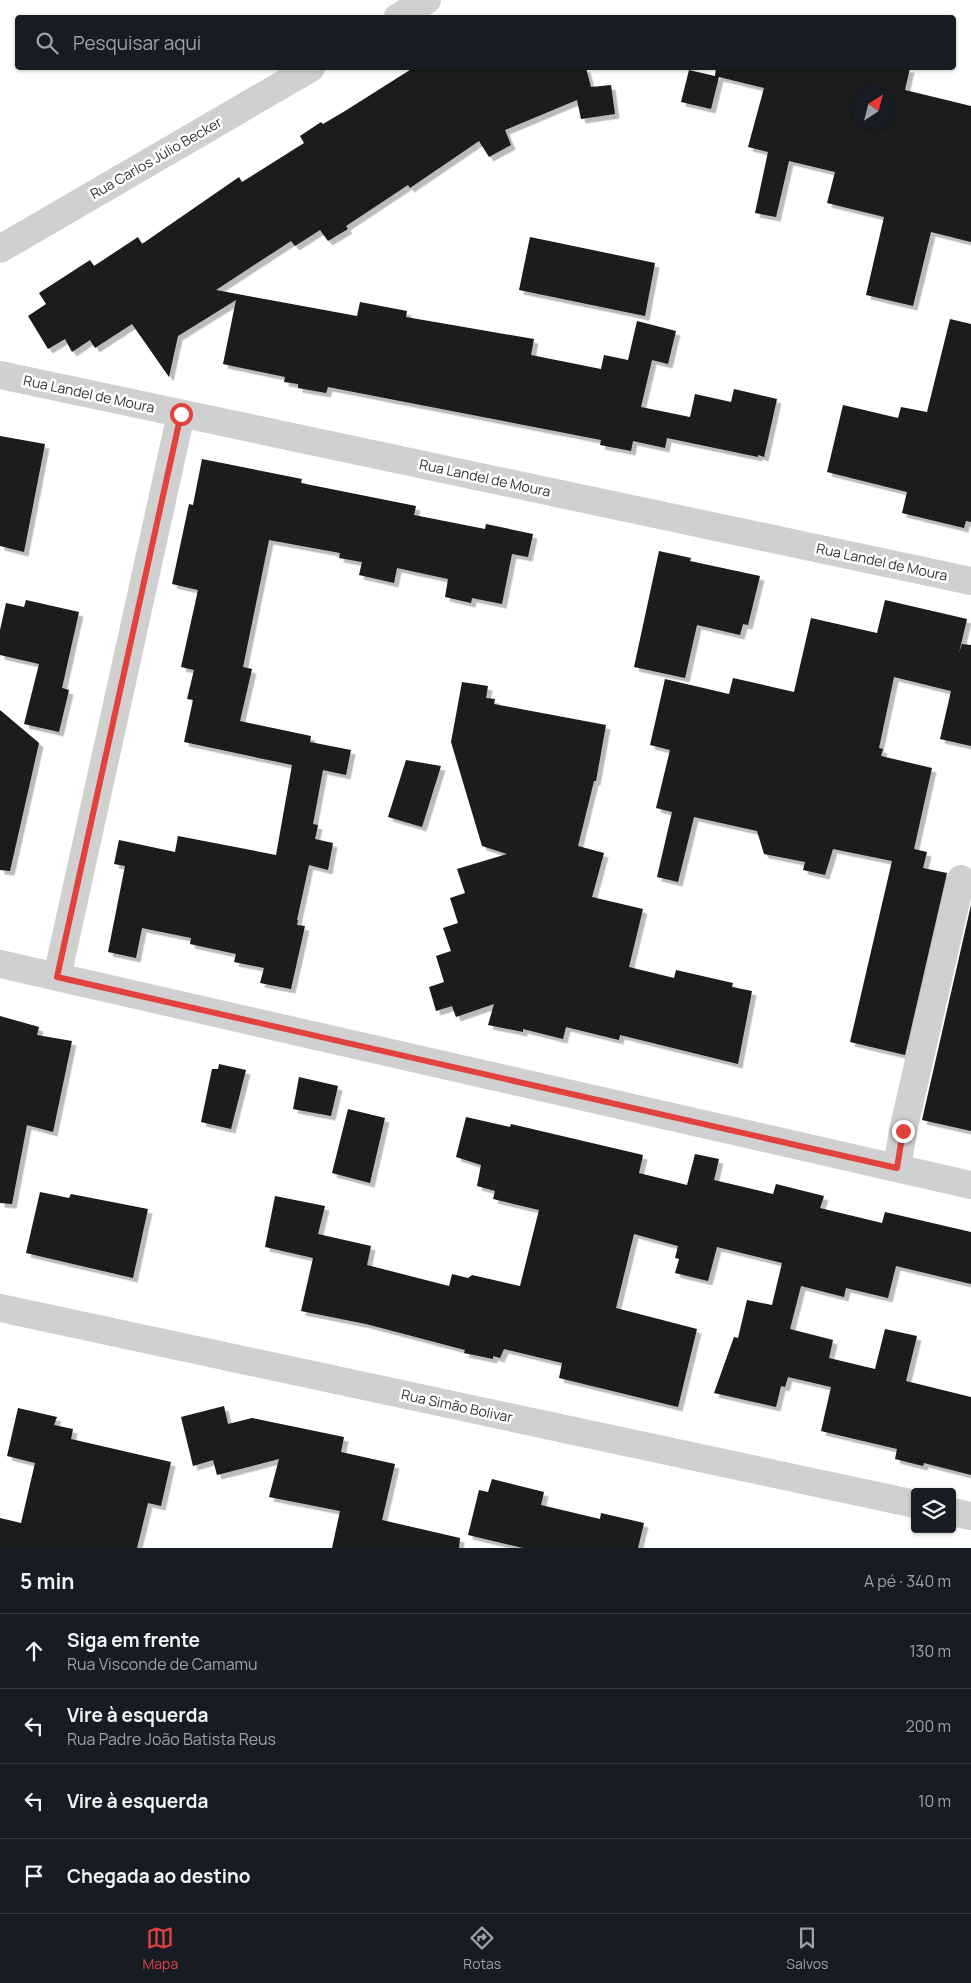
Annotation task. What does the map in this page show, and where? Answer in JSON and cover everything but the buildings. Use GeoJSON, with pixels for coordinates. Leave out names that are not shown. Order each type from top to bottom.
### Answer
{"type":"FeatureCollection","features":[{"type":"Feature","properties":{"kind":"street"},"geometry":{"type":"LineString","coordinates":[[402,15],[427,0]]}},
{"type":"Feature","properties":{"kind":"street","name":"Rua Carlos Júlio Becker"},"geometry":{"type":"LineString","coordinates":[[0,249],[308,70]]}},
{"type":"Feature","properties":{"kind":"street","name":"Rua Landel de Moura"},"geometry":{"type":"LineString","coordinates":[[0,375],[971,581]]}},
{"type":"Feature","properties":{"kind":"street"},"geometry":{"type":"LineString","coordinates":[[57,977],[181,414]]}},
{"type":"Feature","properties":{"kind":"street"},"geometry":{"type":"LineString","coordinates":[[897,1168],[903,1131],[961,879]]}},
{"type":"Feature","properties":{"kind":"street"},"geometry":{"type":"LineString","coordinates":[[0,964],[971,1185]]}},
{"type":"Feature","properties":{"kind":"street","name":"Rua Simão Bolivar"},"geometry":{"type":"LineString","coordinates":[[0,1308],[911,1503]]}},
{"type":"Feature","properties":{"kind":"street"},"geometry":{"type":"LineString","coordinates":[[956,1513],[971,1516]]}},
{"type":"Feature","properties":{"kind":"route"},"geometry":{"type":"LineString","coordinates":[[181,414],[57,977],[897,1168],[903,1131]]}}]}
